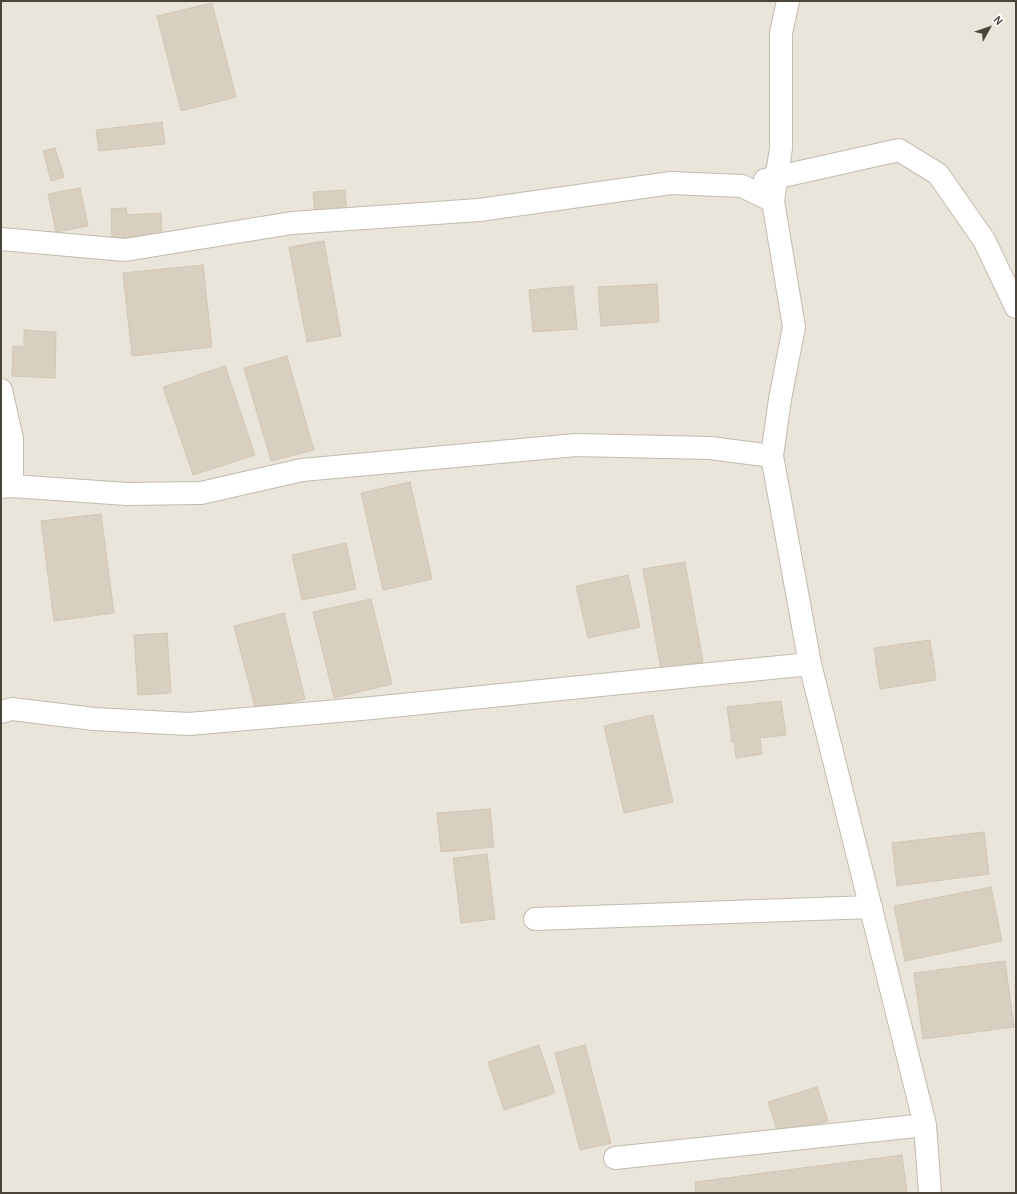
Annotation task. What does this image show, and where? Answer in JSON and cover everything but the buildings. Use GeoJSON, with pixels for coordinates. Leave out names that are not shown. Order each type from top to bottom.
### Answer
{"type":"FeatureCollection","features":[{"type":"Feature","properties":{"kind":"street"},"geometry":{"type":"LineString","coordinates":[[772,1],[781,33]]}},
{"type":"Feature","properties":{"kind":"street"},"geometry":{"type":"LineString","coordinates":[[788,1],[781,33],[781,148],[773,201],[794,328],[780,399],[772,456],[810,664],[925,1125],[930,1193]]}},
{"type":"Feature","properties":{"kind":"street"},"geometry":{"type":"LineString","coordinates":[[1,239],[125,250],[292,223],[479,210],[671,183],[742,186],[899,150],[938,174],[984,240],[1016,307]]}},
{"type":"Feature","properties":{"kind":"street"},"geometry":{"type":"LineString","coordinates":[[742,186],[773,201]]}},
{"type":"Feature","properties":{"kind":"street"},"geometry":{"type":"LineString","coordinates":[[1,390],[12,440],[7,487],[127,494],[201,493],[302,470],[576,445],[710,448],[772,456]]}},
{"type":"Feature","properties":{"kind":"street"},"geometry":{"type":"LineString","coordinates":[[1,712],[12,709],[94,719],[189,724],[372,708],[810,664]]}},
{"type":"Feature","properties":{"kind":"street"},"geometry":{"type":"LineString","coordinates":[[535,919],[871,907]]}},
{"type":"Feature","properties":{"kind":"street"},"geometry":{"type":"LineString","coordinates":[[615,1158],[925,1125]]}},
{"type":"Feature","properties":{"kind":"shaded area"},"geometry":{"type":"Polygon","coordinates":[[[1,1],[1016,1],[1016,1193],[1,1193],[1,1]]]}}]}
